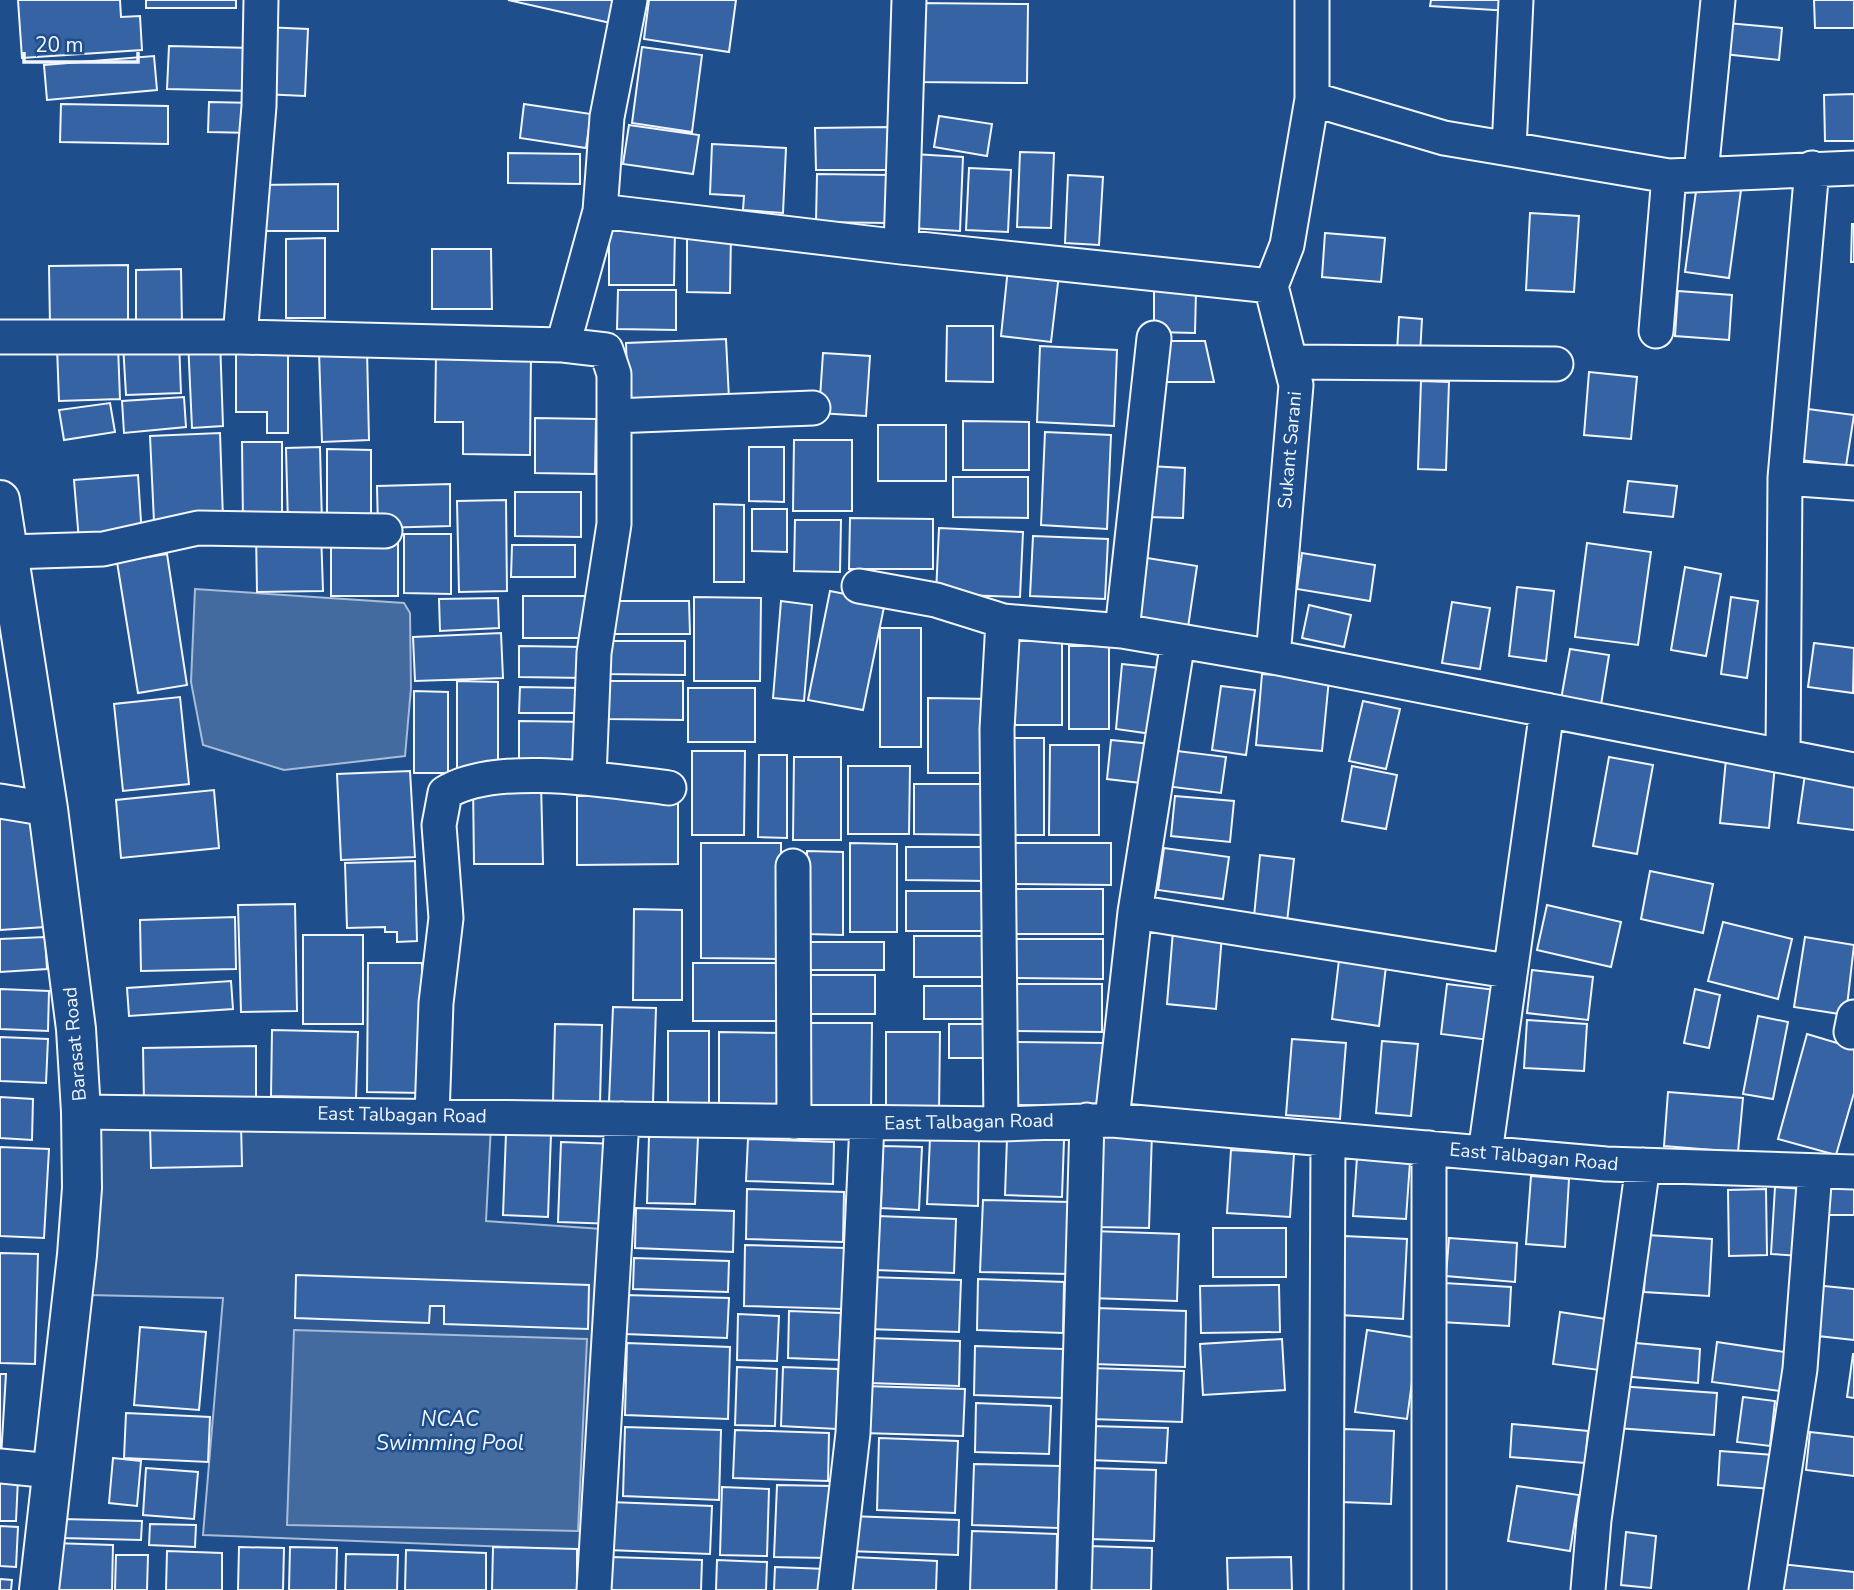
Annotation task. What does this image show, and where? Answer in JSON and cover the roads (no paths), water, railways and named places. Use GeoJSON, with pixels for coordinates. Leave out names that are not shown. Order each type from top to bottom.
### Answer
{"type":"FeatureCollection","features":[{"type":"Feature","properties":{"kind":"main road","name":"Barasat Road"},"geometry":{"type":"LineString","coordinates":[[0,500],[48,809],[76,1029],[81,1112],[79,1228],[39,1590]]}},
{"type":"Feature","properties":{"kind":"street"},"geometry":{"type":"LineString","coordinates":[[240,337],[259,106],[261,0]]}},
{"type":"Feature","properties":{"kind":"street"},"geometry":{"type":"LineString","coordinates":[[563,345],[600,211],[607,117],[630,0]]}},
{"type":"Feature","properties":{"kind":"street"},"geometry":{"type":"LineString","coordinates":[[901,247],[909,0]]}},
{"type":"Feature","properties":{"kind":"street"},"geometry":{"type":"LineString","coordinates":[[600,211],[901,247],[1271,286],[1287,245],[1312,99],[1312,0]]}},
{"type":"Feature","properties":{"kind":"street"},"geometry":{"type":"LineString","coordinates":[[1509,149],[1516,0]]}},
{"type":"Feature","properties":{"kind":"street"},"geometry":{"type":"LineString","coordinates":[[1701,174],[1718,0]]}},
{"type":"Feature","properties":{"kind":"street"},"geometry":{"type":"LineString","coordinates":[[1312,99],[1444,138],[1669,176],[1854,167]]}},
{"type":"Feature","properties":{"kind":"street"},"geometry":{"type":"LineString","coordinates":[[1783,756],[1785,478],[1812,168]]}},
{"type":"Feature","properties":{"kind":"street"},"geometry":{"type":"LineString","coordinates":[[1656,331],[1669,176]]}},
{"type":"Feature","properties":{"kind":"street","name":"Sukant Sarani"},"geometry":{"type":"LineString","coordinates":[[1271,286],[1296,385],[1273,657]]}},
{"type":"Feature","properties":{"kind":"street"},"geometry":{"type":"LineString","coordinates":[[0,337],[240,337],[563,345],[606,350],[614,373],[614,524],[594,653],[589,778]]}},
{"type":"Feature","properties":{"kind":"street"},"geometry":{"type":"LineString","coordinates":[[1122,631],[1154,338]]}},
{"type":"Feature","properties":{"kind":"street"},"geometry":{"type":"LineString","coordinates":[[1290,362],[1556,364]]}},
{"type":"Feature","properties":{"kind":"street"},"geometry":{"type":"LineString","coordinates":[[614,416],[813,408]]}},
{"type":"Feature","properties":{"kind":"street"},"geometry":{"type":"LineString","coordinates":[[1785,478],[1854,483]]}},
{"type":"Feature","properties":{"kind":"street"},"geometry":{"type":"LineString","coordinates":[[8,552],[103,549],[198,528],[385,531]]}},
{"type":"Feature","properties":{"kind":"street"},"geometry":{"type":"LineString","coordinates":[[859,586],[936,600],[1003,621],[1122,631],[1273,657],[1854,770]]}},
{"type":"Feature","properties":{"kind":"street"},"geometry":{"type":"LineString","coordinates":[[1001,1124],[997,729],[1003,621]]}},
{"type":"Feature","properties":{"kind":"street"},"geometry":{"type":"LineString","coordinates":[[1073,1590],[1100,1120],[1178,641]]}},
{"type":"Feature","properties":{"kind":"street"},"geometry":{"type":"LineString","coordinates":[[1485,1153],[1508,971],[1547,710]]}},
{"type":"Feature","properties":{"kind":"street"},"geometry":{"type":"LineString","coordinates":[[432,1116],[436,1003],[446,918],[439,825],[445,793],[474,782],[551,774],[669,788]]}},
{"type":"Feature","properties":{"kind":"street"},"geometry":{"type":"LineString","coordinates":[[0,801],[48,809]]}},
{"type":"Feature","properties":{"kind":"street"},"geometry":{"type":"LineString","coordinates":[[793,866],[794,1122]]}},
{"type":"Feature","properties":{"kind":"street"},"geometry":{"type":"LineString","coordinates":[[1135,912],[1508,971]]}},
{"type":"Feature","properties":{"kind":"street","name":"East Talbagan Road"},"geometry":{"type":"LineString","coordinates":[[81,1112],[866,1123],[1001,1124],[1100,1120],[1643,1165],[1854,1172]]}},
{"type":"Feature","properties":{"kind":"street"},"geometry":{"type":"LineString","coordinates":[[594,1590],[622,1119]]}},
{"type":"Feature","properties":{"kind":"street"},"geometry":{"type":"LineString","coordinates":[[835,1590],[853,1433],[866,1123]]}},
{"type":"Feature","properties":{"kind":"street"},"geometry":{"type":"LineString","coordinates":[[1326,1590],[1328,1140]]}},
{"type":"Feature","properties":{"kind":"street"},"geometry":{"type":"LineString","coordinates":[[1429,1148],[1429,1590]]}},
{"type":"Feature","properties":{"kind":"street"},"geometry":{"type":"LineString","coordinates":[[1588,1590],[1594,1520],[1643,1165]]}},
{"type":"Feature","properties":{"kind":"street"},"geometry":{"type":"LineString","coordinates":[[1766,1590],[1800,1369],[1815,1171]]}},
{"type":"Feature","properties":{"kind":"street"},"geometry":{"type":"LineString","coordinates":[[0,1466],[52,1471]]}},
{"type":"Feature","properties":{"kind":"water"},"geometry":{"type":"Polygon","coordinates":[[[195,589],[404,603],[410,613],[411,688],[405,756],[284,770],[203,745],[191,682],[195,589]]]}},
{"type":"Feature","properties":{"kind":"water","name":"NCAC Swimming Pool"},"geometry":{"type":"Polygon","coordinates":[[[294,1330],[587,1339],[578,1531],[287,1525],[294,1330]]]}}]}
